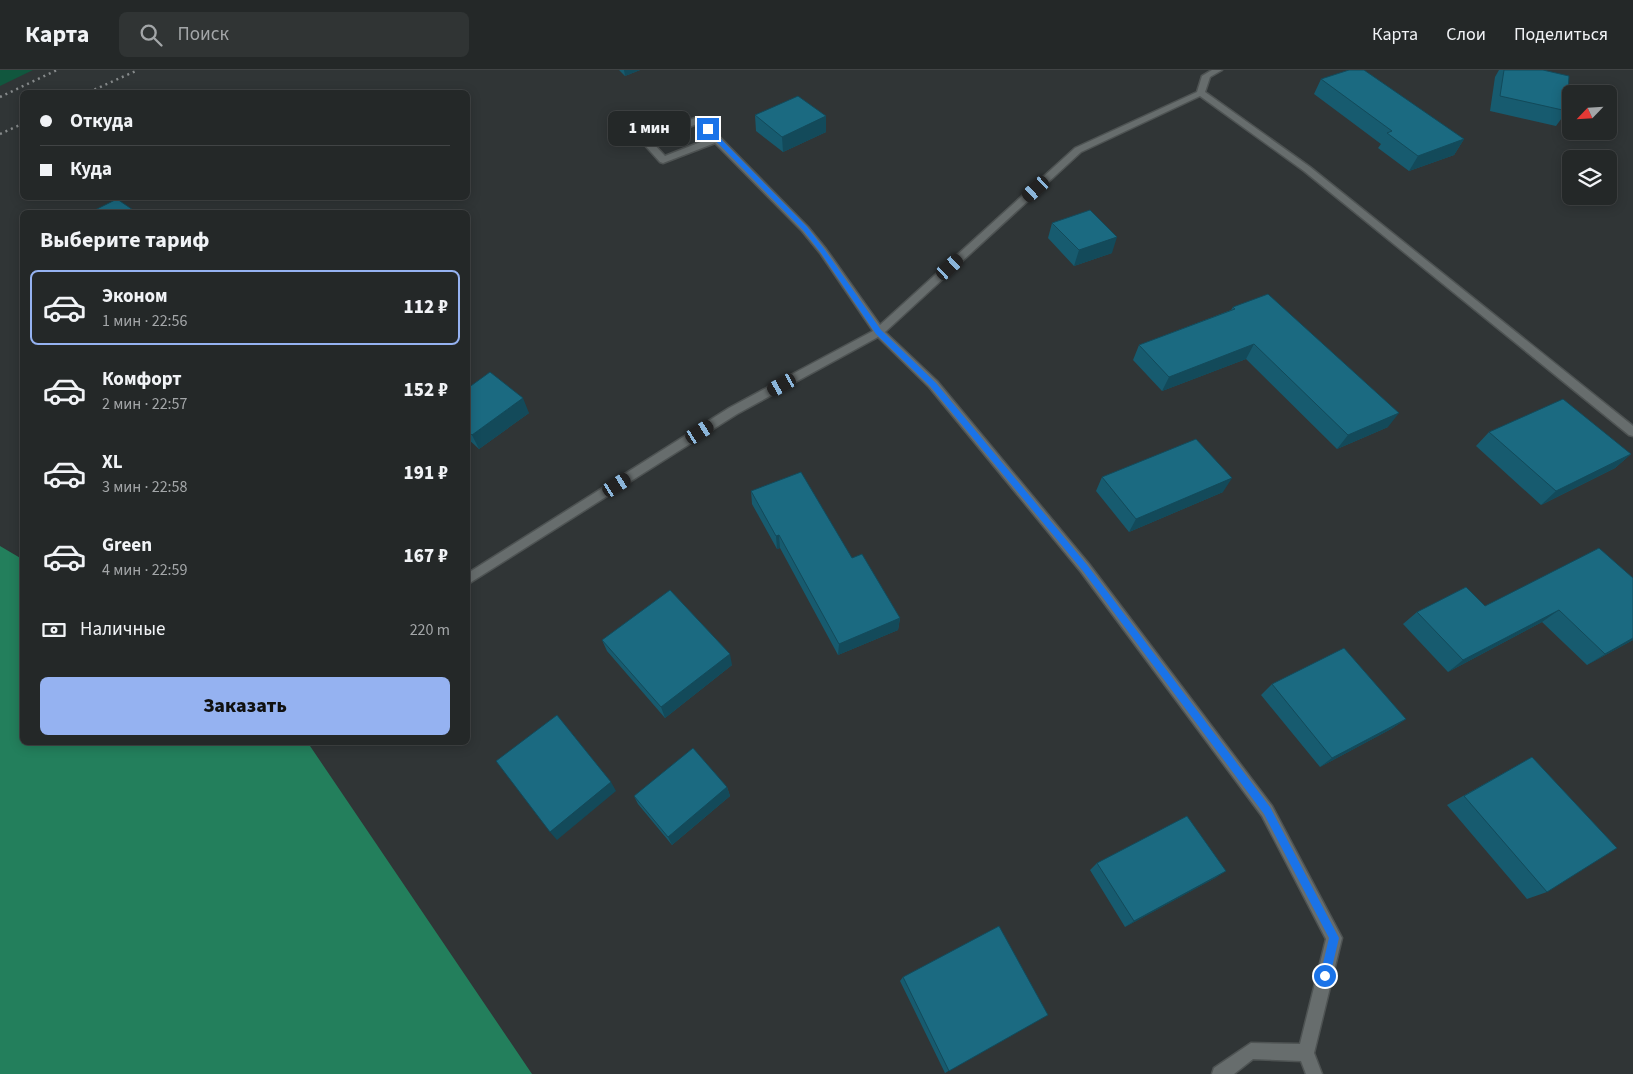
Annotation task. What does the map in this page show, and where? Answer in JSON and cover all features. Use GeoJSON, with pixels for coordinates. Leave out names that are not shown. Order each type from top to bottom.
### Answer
{"type":"FeatureCollection","features":[{"type":"Feature","properties":{"kind":"street"},"geometry":{"type":"LineString","coordinates":[[470,578],[733,411],[879,332],[1078,150],[1201,93],[1206,76],[1218,70]]}},
{"type":"Feature","properties":{"kind":"street"},"geometry":{"type":"LineString","coordinates":[[1201,93],[1307,169],[1633,432]]}},
{"type":"Feature","properties":{"kind":"street"},"geometry":{"type":"LineString","coordinates":[[717,139],[663,160],[645,140],[698,120],[717,139],[805,229],[823,251],[879,332],[933,384],[1085,568],[1267,811],[1334,938],[1306,1053],[1314,1074]]}},
{"type":"Feature","properties":{"kind":"street"},"geometry":{"type":"LineString","coordinates":[[1220,1074],[1251,1051],[1306,1053]]}},
{"type":"Feature","properties":{"kind":"green space"},"geometry":{"type":"Polygon","coordinates":[[[0,70],[33,70],[0,86],[0,70]]]}},
{"type":"Feature","properties":{"kind":"green space"},"geometry":{"type":"Polygon","coordinates":[[[0,546],[20,558],[20,745],[309,745],[532,1074],[0,1074],[0,546]]]}},
{"type":"Feature","properties":{"kind":"building"},"geometry":{"type":"Polygon","coordinates":[[[1349,70],[1364,70],[1464,139],[1418,156],[1387,133],[1392,131],[1321,79],[1349,70]]]}},
{"type":"Feature","properties":{"kind":"building"},"geometry":{"type":"Polygon","coordinates":[[[1504,70],[1543,70],[1569,76],[1568,85],[1562,85],[1562,110],[1500,96],[1504,70]]]}},
{"type":"Feature","properties":{"kind":"building"},"geometry":{"type":"Polygon","coordinates":[[[798,96],[826,116],[782,137],[755,115],[798,96]]]}},
{"type":"Feature","properties":{"kind":"building"},"geometry":{"type":"Polygon","coordinates":[[[118,200],[133,210],[95,210],[118,200]]]}},
{"type":"Feature","properties":{"kind":"building"},"geometry":{"type":"Polygon","coordinates":[[[1090,210],[1117,237],[1079,250],[1052,223],[1090,210]]]}},
{"type":"Feature","properties":{"kind":"building"},"geometry":{"type":"Polygon","coordinates":[[[1268,294],[1399,413],[1348,435],[1254,344],[1169,377],[1139,345],[1235,309],[1233,307],[1268,294]]]}},
{"type":"Feature","properties":{"kind":"building"},"geometry":{"type":"Polygon","coordinates":[[[490,372],[523,398],[472,435],[470,433],[470,387],[490,372]]]}},
{"type":"Feature","properties":{"kind":"building"},"geometry":{"type":"Polygon","coordinates":[[[1563,399],[1631,454],[1556,491],[1489,432],[1563,399]]]}},
{"type":"Feature","properties":{"kind":"building"},"geometry":{"type":"Polygon","coordinates":[[[1196,439],[1232,478],[1136,519],[1102,477],[1196,439]]]}},
{"type":"Feature","properties":{"kind":"building"},"geometry":{"type":"Polygon","coordinates":[[[801,472],[852,558],[862,554],[900,618],[839,644],[779,535],[776,536],[751,491],[801,472]]]}},
{"type":"Feature","properties":{"kind":"building"},"geometry":{"type":"Polygon","coordinates":[[[1599,548],[1633,578],[1633,638],[1605,654],[1559,610],[1463,660],[1417,612],[1466,587],[1485,606],[1599,548]]]}},
{"type":"Feature","properties":{"kind":"building"},"geometry":{"type":"Polygon","coordinates":[[[670,590],[730,654],[661,707],[602,640],[670,590]]]}},
{"type":"Feature","properties":{"kind":"building"},"geometry":{"type":"Polygon","coordinates":[[[1344,648],[1406,719],[1332,758],[1272,684],[1344,648]]]}},
{"type":"Feature","properties":{"kind":"building"},"geometry":{"type":"Polygon","coordinates":[[[557,715],[611,782],[550,832],[496,761],[557,715]]]}},
{"type":"Feature","properties":{"kind":"building"},"geometry":{"type":"Polygon","coordinates":[[[693,748],[727,787],[668,837],[634,796],[693,748]]]}},
{"type":"Feature","properties":{"kind":"building"},"geometry":{"type":"Polygon","coordinates":[[[1532,757],[1617,848],[1547,892],[1464,796],[1532,757]]]}},
{"type":"Feature","properties":{"kind":"building"},"geometry":{"type":"Polygon","coordinates":[[[1187,816],[1226,871],[1134,921],[1097,863],[1187,816]]]}},
{"type":"Feature","properties":{"kind":"building"},"geometry":{"type":"Polygon","coordinates":[[[999,926],[1048,1015],[949,1071],[903,977],[999,926]]]}},
{"type":"Feature","properties":{"kind":"railway"},"geometry":{"type":"LineString","coordinates":[[0,97],[57,70]]}},
{"type":"Feature","properties":{"kind":"railway"},"geometry":{"type":"LineString","coordinates":[[93,90],[138,70]]}},
{"type":"Feature","properties":{"kind":"railway"},"geometry":{"type":"LineString","coordinates":[[0,134],[20,125]]}},
{"type":"Feature","properties":{"kind":"route"},"geometry":{"type":"LineString","coordinates":[[708,129],[805,229],[823,251],[879,332],[933,384],[1085,568],[1267,811],[1334,938],[1325,976]]}}]}
